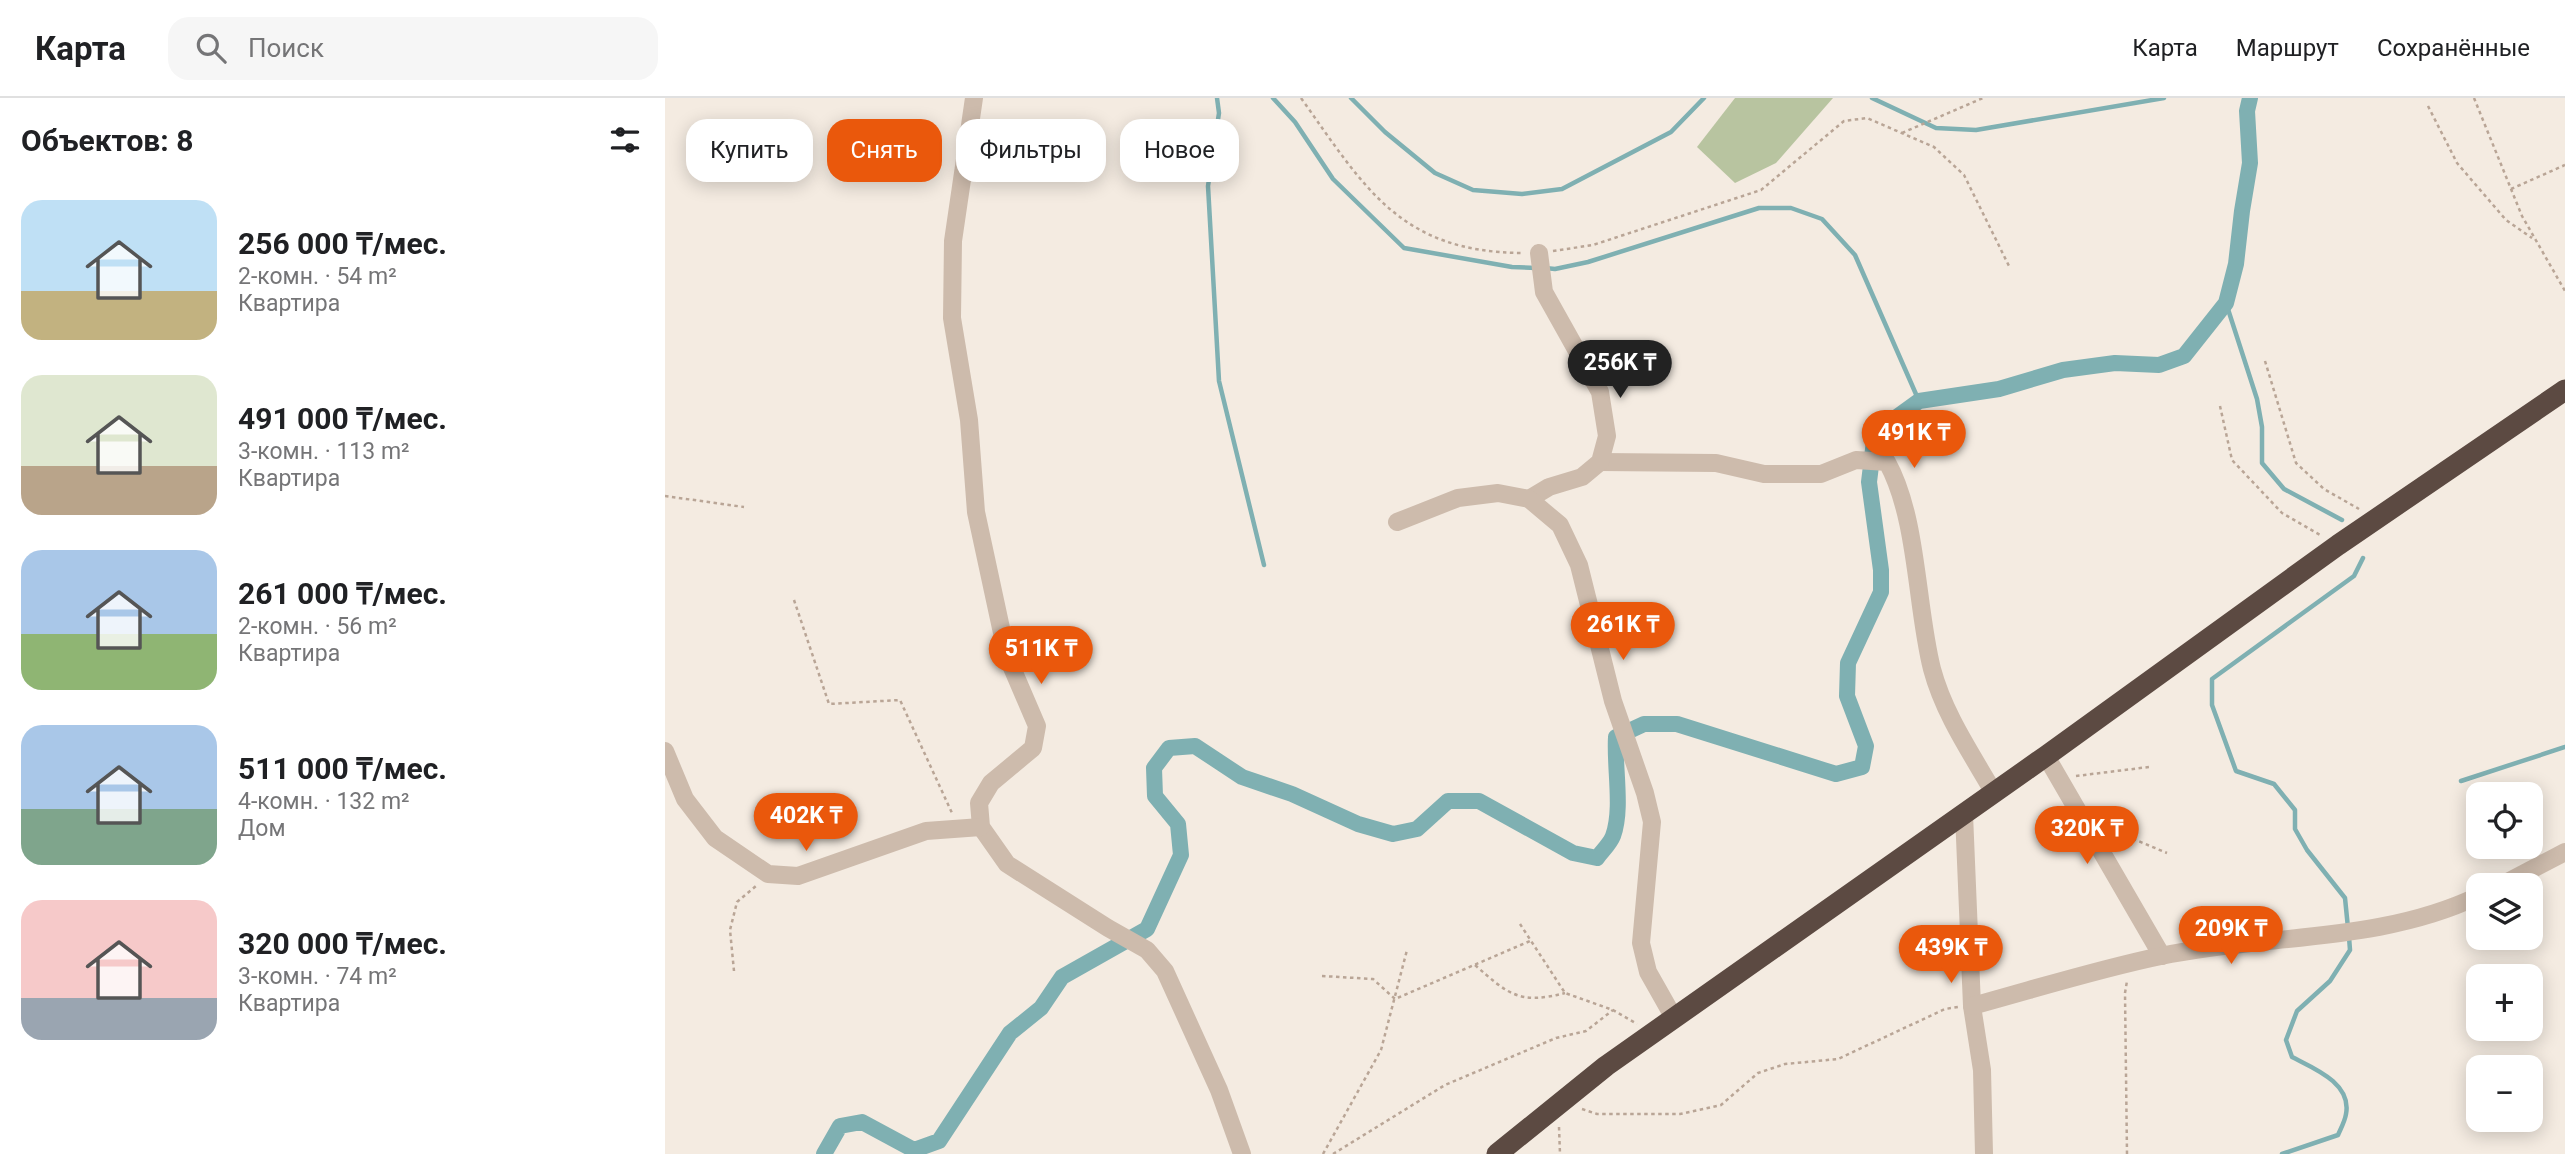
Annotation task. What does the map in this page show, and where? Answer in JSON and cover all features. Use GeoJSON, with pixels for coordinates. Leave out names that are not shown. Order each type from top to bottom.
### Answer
{"type":"FeatureCollection","features":[{"type":"Feature","properties":{"kind":"highway"},"geometry":{"type":"LineString","coordinates":[[1497,1154],[1559,1102],[1652,1032],[1994,793],[2338,545],[2565,390]]}},
{"type":"Feature","properties":{"kind":"street"},"geometry":{"type":"LineString","coordinates":[[974,98],[953,241],[952,318],[969,420],[976,512],[1007,656],[1037,726],[1033,748],[991,783],[979,803],[981,827],[1007,864],[1147,950],[1165,971],[1219,1090],[1242,1154]]}},
{"type":"Feature","properties":{"kind":"street"},"geometry":{"type":"LineString","coordinates":[[1529,499],[1549,487],[1582,477],[1600,461],[1607,436],[1600,392],[1544,292],[1539,253]]}},
{"type":"Feature","properties":{"kind":"street"},"geometry":{"type":"LineString","coordinates":[[1600,461],[1716,463],[1764,474],[1821,474],[1856,460],[1887,461],[1898,481],[1932,669],[1948,713],[1994,793]]}},
{"type":"Feature","properties":{"kind":"street"},"geometry":{"type":"LineString","coordinates":[[1397,522],[1458,498],[1497,493],[1529,499],[1560,525],[1579,565],[1613,701],[1645,793],[1652,822],[1641,943],[1648,972],[1674,1018]]}},
{"type":"Feature","properties":{"kind":"street"},"geometry":{"type":"LineString","coordinates":[[665,751],[685,799],[715,838],[768,874],[798,876],[926,831],[981,827]]}},
{"type":"Feature","properties":{"kind":"street"},"geometry":{"type":"LineString","coordinates":[[2046,756],[2162,956]]}},
{"type":"Feature","properties":{"kind":"street"},"geometry":{"type":"LineString","coordinates":[[1964,814],[1972,1006],[1982,1070],[1984,1154]]}},
{"type":"Feature","properties":{"kind":"street"},"geometry":{"type":"LineString","coordinates":[[2525,873],[2565,852]]}},
{"type":"Feature","properties":{"kind":"street"},"geometry":{"type":"LineString","coordinates":[[1972,1006],[2162,956],[2380,926],[2466,902]]}},
{"type":"Feature","properties":{"kind":"path"},"geometry":{"type":"LineString","coordinates":[[1301,98],[1355,175],[1394,214],[1435,239],[1494,252],[1539,253],[1593,246],[1761,190],[1844,121],[1867,118],[1934,147],[1963,175],[2009,266]]}},
{"type":"Feature","properties":{"kind":"path"},"geometry":{"type":"LineString","coordinates":[[1902,133],[1983,98]]}},
{"type":"Feature","properties":{"kind":"path"},"geometry":{"type":"LineString","coordinates":[[2474,98],[2522,216],[2565,291]]}},
{"type":"Feature","properties":{"kind":"path"},"geometry":{"type":"LineString","coordinates":[[2428,106],[2457,163],[2506,220],[2535,240]]}},
{"type":"Feature","properties":{"kind":"path"},"geometry":{"type":"LineString","coordinates":[[2511,189],[2565,164]]}},
{"type":"Feature","properties":{"kind":"path"},"geometry":{"type":"LineString","coordinates":[[2265,361],[2296,463],[2324,489],[2377,519]]}},
{"type":"Feature","properties":{"kind":"path"},"geometry":{"type":"LineString","coordinates":[[2220,406],[2232,460],[2283,513],[2338,545]]}},
{"type":"Feature","properties":{"kind":"path"},"geometry":{"type":"LineString","coordinates":[[665,496],[744,507]]}},
{"type":"Feature","properties":{"kind":"path"},"geometry":{"type":"LineString","coordinates":[[794,600],[829,704],[900,700],[959,829]]}},
{"type":"Feature","properties":{"kind":"path"},"geometry":{"type":"LineString","coordinates":[[2059,778],[2149,767]]}},
{"type":"Feature","properties":{"kind":"path"},"geometry":{"type":"LineString","coordinates":[[2081,817],[2167,853]]}},
{"type":"Feature","properties":{"kind":"path"},"geometry":{"type":"LineString","coordinates":[[734,971],[730,930],[737,902],[768,874]]}},
{"type":"Feature","properties":{"kind":"path"},"geometry":{"type":"LineString","coordinates":[[1520,924],[1565,993]]}},
{"type":"Feature","properties":{"kind":"path"},"geometry":{"type":"LineString","coordinates":[[1395,999],[1530,941]]}},
{"type":"Feature","properties":{"kind":"path"},"geometry":{"type":"LineString","coordinates":[[1323,1154],[1381,1050],[1407,950]]}},
{"type":"Feature","properties":{"kind":"path"},"geometry":{"type":"LineString","coordinates":[[2127,1154],[2125,993],[2130,964]]}},
{"type":"Feature","properties":{"kind":"path"},"geometry":{"type":"LineString","coordinates":[[1475,965],[1501,988],[1524,998],[1544,998],[1565,993],[1613,1010],[1652,1032]]}},
{"type":"Feature","properties":{"kind":"path"},"geometry":{"type":"LineString","coordinates":[[1322,976],[1373,979],[1395,999]]}},
{"type":"Feature","properties":{"kind":"path"},"geometry":{"type":"LineString","coordinates":[[1559,1102],[1597,1114],[1680,1114],[1721,1105],[1758,1073],[1786,1064],[1837,1059],[1945,1009],[1972,1006]]}},
{"type":"Feature","properties":{"kind":"path"},"geometry":{"type":"LineString","coordinates":[[1333,1154],[1445,1084],[1556,1038],[1586,1031],[1613,1010]]}},
{"type":"Feature","properties":{"kind":"green space"},"geometry":{"type":"Polygon","coordinates":[[[1735,98],[1833,98],[1776,163],[1735,183],[1697,147],[1735,98]]]}},
{"type":"Feature","properties":{"kind":"waterway"},"geometry":{"type":"LineString","coordinates":[[1217,98],[1219,113],[1208,186],[1219,381],[1264,565]]}},
{"type":"Feature","properties":{"kind":"waterway"},"geometry":{"type":"LineString","coordinates":[[1273,98],[1295,122],[1333,179],[1404,248],[1512,267],[1536,268]]}},
{"type":"Feature","properties":{"kind":"waterway"},"geometry":{"type":"LineString","coordinates":[[1351,98],[1385,132],[1435,173],[1473,190],[1522,194],[1562,189],[1671,132],[1704,98]]}},
{"type":"Feature","properties":{"kind":"waterway"},"geometry":{"type":"LineString","coordinates":[[1872,98],[1936,128],[1976,130],[2164,98]]}},
{"type":"Feature","properties":{"kind":"waterway"},"geometry":{"type":"LineString","coordinates":[[824,1154],[840,1126],[862,1122],[914,1150],[939,1141],[1010,1033],[1041,1008],[1062,977],[1147,929],[1181,855],[1178,824],[1155,796],[1154,768],[1169,748],[1195,746],[1242,777],[1292,794],[1358,824],[1393,834],[1417,829],[1448,801],[1479,801],[1573,853],[1597,858],[1612,839],[1616,825],[1616,737],[1644,724],[1677,724],[1836,774],[1862,767],[1866,746],[1847,696],[1848,663],[1881,592],[1881,570],[1869,482],[1874,441],[1890,422],[1919,401],[1999,389],[2063,370],[2115,363],[2159,365],[2184,356],[2226,303],[2236,264],[2250,163],[2247,111],[2250,98]]}},
{"type":"Feature","properties":{"kind":"waterway"},"geometry":{"type":"LineString","coordinates":[[1545,268],[1555,269],[1588,262],[1759,208],[1791,208],[1822,219],[1855,255],[1919,401]]}},
{"type":"Feature","properties":{"kind":"waterway"},"geometry":{"type":"LineString","coordinates":[[2226,303],[2257,399],[2262,427],[2262,463],[2284,489],[2342,520]]}},
{"type":"Feature","properties":{"kind":"waterway"},"geometry":{"type":"LineString","coordinates":[[2348,928],[2345,898],[2307,850],[2295,829],[2295,810],[2274,784],[2236,771],[2212,705],[2212,679],[2354,576],[2363,558]]}},
{"type":"Feature","properties":{"kind":"waterway"},"geometry":{"type":"LineString","coordinates":[[2461,781],[2565,747]]}},
{"type":"Feature","properties":{"kind":"waterway"},"geometry":{"type":"LineString","coordinates":[[2282,1154],[2338,1135],[2345,1119],[2346,1103],[2337,1085],[2292,1057],[2286,1040],[2297,1011],[2330,981],[2350,950],[2349,937]]}}]}
